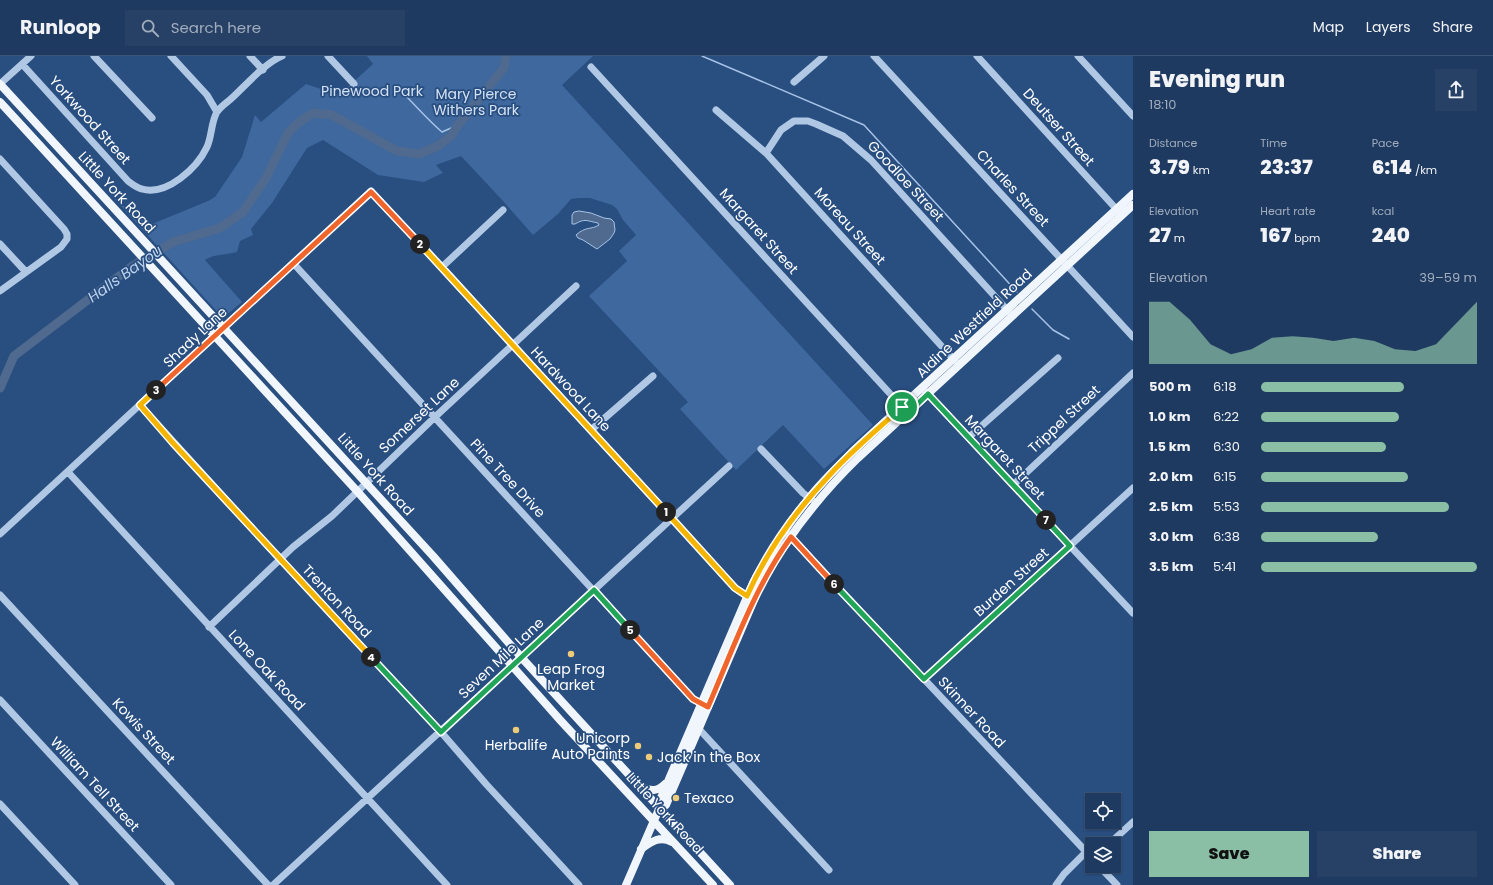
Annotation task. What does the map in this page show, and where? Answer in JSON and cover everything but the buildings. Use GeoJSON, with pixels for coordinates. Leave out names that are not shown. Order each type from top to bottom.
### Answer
{"type":"FeatureCollection","features":[{"type":"Feature","properties":{"kind":"main road","name":"Little York Road"},"geometry":{"type":"LineString","coordinates":[[0,84],[433,556],[521,657],[730,885]]}},
{"type":"Feature","properties":{"kind":"main road","name":"Little York Road"},"geometry":{"type":"LineString","coordinates":[[0,102],[357,491],[512,665],[713,885]]}},
{"type":"Feature","properties":{"kind":"main road"},"geometry":{"type":"LineString","coordinates":[[60,167],[69,159]]}},
{"type":"Feature","properties":{"kind":"main road","name":"Aldine Westfield Road"},"geometry":{"type":"LineString","coordinates":[[659,809],[666,805],[695,726],[750,598],[774,560],[788,534],[827,478],[856,455],[1119,212],[1133,194]]}},
{"type":"Feature","properties":{"kind":"main road","name":"Aldine Westfield Road"},"geometry":{"type":"LineString","coordinates":[[1119,212],[1133,206]]}},
{"type":"Feature","properties":{"kind":"main road","name":"Aldine Westfield Road"},"geometry":{"type":"LineString","coordinates":[[626,885],[640,849],[659,809],[660,800],[667,782],[695,726]]}},
{"type":"Feature","properties":{"kind":"main road"},"geometry":{"type":"LineString","coordinates":[[640,787],[655,791],[659,790],[667,782]]}},
{"type":"Feature","properties":{"kind":"main road"},"geometry":{"type":"LineString","coordinates":[[640,849],[651,841],[660,838],[667,839],[677,845]]}},
{"type":"Feature","properties":{"kind":"street"},"geometry":{"type":"LineString","coordinates":[[0,84],[31,56]]}},
{"type":"Feature","properties":{"kind":"street"},"geometry":{"type":"LineString","coordinates":[[94,56],[152,118]]}},
{"type":"Feature","properties":{"kind":"street"},"geometry":{"type":"LineString","coordinates":[[171,56],[207,95],[218,112],[262,70],[282,56]]}},
{"type":"Feature","properties":{"kind":"street"},"geometry":{"type":"LineString","coordinates":[[250,56],[262,70]]}},
{"type":"Feature","properties":{"kind":"street"},"geometry":{"type":"LineString","coordinates":[[328,56],[354,84]]}},
{"type":"Feature","properties":{"kind":"street"},"geometry":{"type":"LineString","coordinates":[[794,82],[824,56]]}},
{"type":"Feature","properties":{"kind":"street","name":"Charles Street"},"geometry":{"type":"LineString","coordinates":[[874,56],[1133,337]]}},
{"type":"Feature","properties":{"kind":"street","name":"Deutser Street"},"geometry":{"type":"LineString","coordinates":[[977,56],[1119,212]]}},
{"type":"Feature","properties":{"kind":"street"},"geometry":{"type":"LineString","coordinates":[[1078,56],[1133,116]]}},
{"type":"Feature","properties":{"kind":"street","name":"Yorkwood Street"},"geometry":{"type":"LineString","coordinates":[[22,64],[128,181],[141,189],[155,190],[164,187],[178,180],[189,171],[207,147],[218,112]]}},
{"type":"Feature","properties":{"kind":"street","name":"Margaret Street"},"geometry":{"type":"LineString","coordinates":[[591,67],[905,410]]}},
{"type":"Feature","properties":{"kind":"street","name":"Moreau Street"},"geometry":{"type":"LineString","coordinates":[[716,110],[766,152],[956,362]]}},
{"type":"Feature","properties":{"kind":"street","name":"Goodloe Street"},"geometry":{"type":"LineString","coordinates":[[766,152],[781,130],[794,121],[808,121],[842,136],[871,160],[1010,313]]}},
{"type":"Feature","properties":{"kind":"street"},"geometry":{"type":"LineString","coordinates":[[0,159],[62,226],[67,234],[65,244],[0,291]]}},
{"type":"Feature","properties":{"kind":"street","name":"Shady Lane"},"geometry":{"type":"LineString","coordinates":[[0,534],[371,192]]}},
{"type":"Feature","properties":{"kind":"street","name":"Hardwood Lane"},"geometry":{"type":"LineString","coordinates":[[371,192],[442,267],[735,588],[750,598]]}},
{"type":"Feature","properties":{"kind":"street"},"geometry":{"type":"LineString","coordinates":[[442,267],[503,210]]}},
{"type":"Feature","properties":{"kind":"street"},"geometry":{"type":"LineString","coordinates":[[0,244],[26,272]]}},
{"type":"Feature","properties":{"kind":"street","name":"Pine Tree Drive"},"geometry":{"type":"LineString","coordinates":[[293,263],[693,699],[704,705]]}},
{"type":"Feature","properties":{"kind":"street","name":"Somerset Lane"},"geometry":{"type":"LineString","coordinates":[[209,627],[280,559],[326,522],[435,417],[576,286]]}},
{"type":"Feature","properties":{"kind":"street"},"geometry":{"type":"LineString","coordinates":[[969,437],[1058,358]]}},
{"type":"Feature","properties":{"kind":"street","name":"Trippel Street"},"geometry":{"type":"LineString","coordinates":[[1013,485],[1133,373]]}},
{"type":"Feature","properties":{"kind":"street"},"geometry":{"type":"LineString","coordinates":[[591,430],[653,376]]}},
{"type":"Feature","properties":{"kind":"street","name":"Margaret Street"},"geometry":{"type":"LineString","coordinates":[[925,391],[1133,613]]}},
{"type":"Feature","properties":{"kind":"street","name":"Trenton Road"},"geometry":{"type":"LineString","coordinates":[[140,405],[280,559],[441,732],[486,784],[579,885]]}},
{"type":"Feature","properties":{"kind":"street"},"geometry":{"type":"LineString","coordinates":[[761,448],[803,494],[812,501]]}},
{"type":"Feature","properties":{"kind":"street","name":"Seven Mile Lane"},"geometry":{"type":"LineString","coordinates":[[273,885],[729,466]]}},
{"type":"Feature","properties":{"kind":"street","name":"Lone Oak Road"},"geometry":{"type":"LineString","coordinates":[[68,472],[209,627],[306,730],[446,885]]}},
{"type":"Feature","properties":{"kind":"street","name":"Burden Street"},"geometry":{"type":"LineString","coordinates":[[924,679],[1133,488]]}},
{"type":"Feature","properties":{"kind":"street","name":"Skinner Road"},"geometry":{"type":"LineString","coordinates":[[788,534],[1085,851]]}},
{"type":"Feature","properties":{"kind":"street","name":"Kowis Street"},"geometry":{"type":"LineString","coordinates":[[0,595],[268,885]]}},
{"type":"Feature","properties":{"kind":"street","name":"William Tell Street"},"geometry":{"type":"LineString","coordinates":[[0,700],[171,885]]}},
{"type":"Feature","properties":{"kind":"street"},"geometry":{"type":"LineString","coordinates":[[695,726],[829,870]]}},
{"type":"Feature","properties":{"kind":"street"},"geometry":{"type":"LineString","coordinates":[[0,804],[75,885]]}},
{"type":"Feature","properties":{"kind":"street"},"geometry":{"type":"LineString","coordinates":[[1117,837],[1133,822]]}},
{"type":"Feature","properties":{"kind":"street"},"geometry":{"type":"LineString","coordinates":[[1056,885],[1064,874],[1085,853]]}},
{"type":"Feature","properties":{"kind":"street"},"geometry":{"type":"LineString","coordinates":[[1106,873],[1117,885]]}},
{"type":"Feature","properties":{"kind":"green space"},"geometry":{"type":"Polygon","coordinates":[[[367,56],[593,56],[562,85],[873,425],[824,469],[783,425],[736,470],[680,409],[688,402],[589,296],[627,261],[619,251],[636,235],[623,220],[617,209],[612,205],[590,198],[571,199],[558,214],[533,235],[461,156],[436,165],[443,173],[424,182],[378,175],[323,140],[307,148],[272,203],[251,229],[253,235],[240,241],[237,252],[216,256],[205,260],[242,302],[223,318],[110,194],[135,216],[152,224],[208,201],[215,197],[242,157],[255,115],[261,122],[306,84],[339,95],[373,64],[367,56]]]}},
{"type":"Feature","properties":{"kind":"shaded area"},"geometry":{"type":"Polygon","coordinates":[[[579,211],[611,219],[614,222],[614,233],[610,239],[597,249],[578,238],[576,235],[583,230],[599,225],[598,223],[586,220],[572,224],[572,215],[574,212],[579,211]]]}},
{"type":"Feature","properties":{"kind":"waterway","name":"Halls Bayou"},"geometry":{"type":"LineString","coordinates":[[0,388],[14,356],[131,267],[173,242],[220,228],[243,212],[266,178],[288,133],[298,123],[313,113],[332,115],[397,151],[419,154],[438,146],[451,136],[458,125],[504,68],[506,56]]}},
{"type":"Feature","properties":{"kind":"waterway"},"geometry":{"type":"LineString","coordinates":[[702,56],[864,125],[1017,292]]}},
{"type":"Feature","properties":{"kind":"waterway"},"geometry":{"type":"LineString","coordinates":[[403,93],[442,132],[458,125]]}},
{"type":"Feature","properties":{"kind":"waterway"},"geometry":{"type":"LineString","coordinates":[[1032,309],[1053,330],[1069,339]]}},
{"type":"Feature","properties":{"kind":"place","name":"Leap Frog Market"},"geometry":{"type":"Point","coordinates":[571,654]}},
{"type":"Feature","properties":{"kind":"place","name":"Herbalife"},"geometry":{"type":"Point","coordinates":[516,730]}},
{"type":"Feature","properties":{"kind":"place","name":"Unicorp Auto Paints"},"geometry":{"type":"Point","coordinates":[638,746]}},
{"type":"Feature","properties":{"kind":"place","name":"Jack in the Box"},"geometry":{"type":"Point","coordinates":[649,757]}},
{"type":"Feature","properties":{"kind":"place","name":"Texaco"},"geometry":{"type":"Point","coordinates":[676,798]}},
{"type":"Feature","properties":{"kind":"route"},"geometry":{"type":"LineString","coordinates":[[371,192],[442,267],[735,588],[747,596],[768,556],[809,498],[853,452],[902,407],[908,413],[928,394],[1070,546],[924,679],[791,537],[774,560],[760,586],[708,707],[696,702],[693,699],[594,590],[441,732],[173,443],[140,405],[371,192]]}},
{"type":"Feature","properties":{"kind":"park label","name":"Pinewood Park"},"geometry":{"type":"Point","coordinates":[372,91]}},
{"type":"Feature","properties":{"kind":"park label","name":"Mary Pierce Withers Park"},"geometry":{"type":"Point","coordinates":[476,102]}}]}
